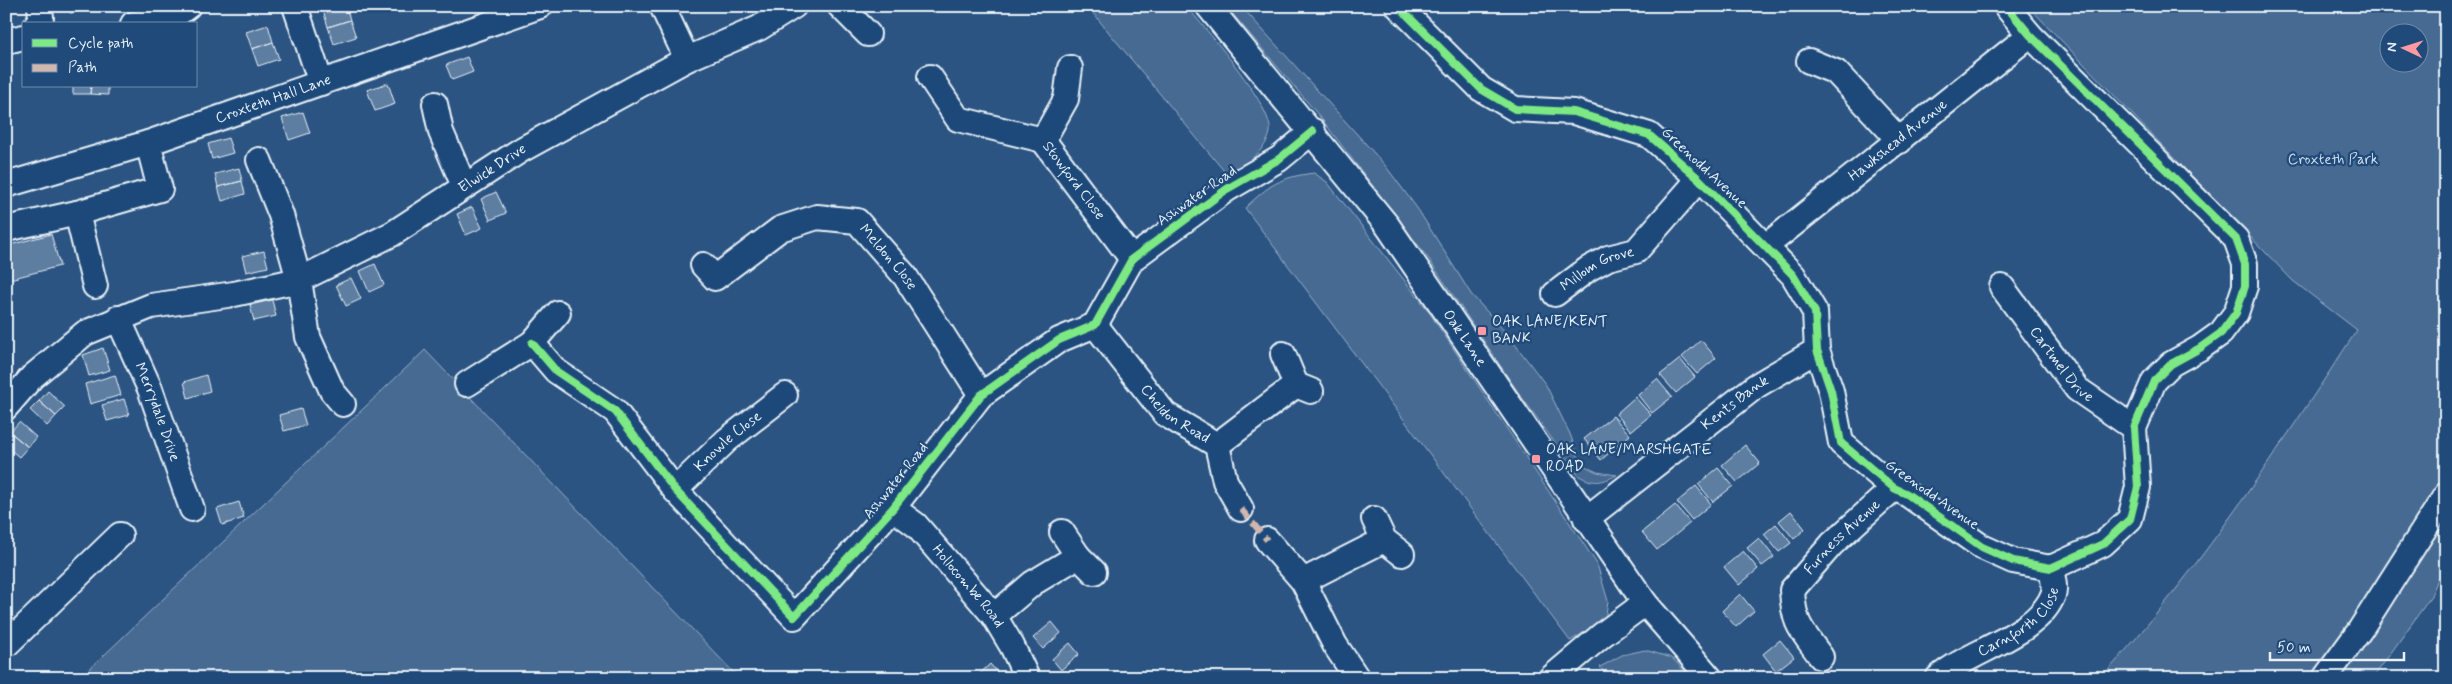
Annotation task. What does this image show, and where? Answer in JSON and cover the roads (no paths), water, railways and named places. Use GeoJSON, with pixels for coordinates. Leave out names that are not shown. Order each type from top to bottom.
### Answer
{"type":"FeatureCollection","features":[{"type":"Feature","properties":{"kind":"street"},"geometry":{"type":"LineString","coordinates":[[38,22],[41,18],[40,6]]}},
{"type":"Feature","properties":{"kind":"street"},"geometry":{"type":"LineString","coordinates":[[143,22],[176,15],[188,6]]}},
{"type":"Feature","properties":{"kind":"street"},"geometry":{"type":"LineString","coordinates":[[295,6],[321,83]]}},
{"type":"Feature","properties":{"kind":"street"},"geometry":{"type":"LineString","coordinates":[[662,6],[687,59]]}},
{"type":"Feature","properties":{"kind":"street","name":"Elwick Drive"},"geometry":{"type":"LineString","coordinates":[[299,280],[392,234],[521,150],[687,59],[759,28],[794,6]]}},
{"type":"Feature","properties":{"kind":"street"},"geometry":{"type":"LineString","coordinates":[[840,6],[868,34]]}},
{"type":"Feature","properties":{"kind":"street","name":"Oak Lane"},"geometry":{"type":"LineString","coordinates":[[1208,6],[1313,131],[1393,233],[1525,424],[1586,519],[1645,603],[1710,678]]}},
{"type":"Feature","properties":{"kind":"street","name":"Greenodd Avenue"},"geometry":{"type":"LineString","coordinates":[[1398,6],[1481,88],[1515,109],[1574,112],[1649,136],[1699,179],[1793,275],[1815,312],[1817,350],[1830,391],[1841,443],[1894,488],[1907,494],[1982,547],[2013,561],[2051,568]]}},
{"type":"Feature","properties":{"kind":"street"},"geometry":{"type":"LineString","coordinates":[[2006,6],[2030,35],[2236,239],[2245,264],[2245,286],[2236,313],[2220,332],[2200,348],[2171,364],[2154,381],[2134,428],[2138,487],[2130,519],[2103,544],[2051,568]]}},
{"type":"Feature","properties":{"kind":"street","name":"Croxteth Hall Lane"},"geometry":{"type":"LineString","coordinates":[[6,185],[148,143],[525,9]]}},
{"type":"Feature","properties":{"kind":"street","name":"Hawkshead Avenue"},"geometry":{"type":"LineString","coordinates":[[1766,246],[1900,141],[2030,35]]}},
{"type":"Feature","properties":{"kind":"street"},"geometry":{"type":"LineString","coordinates":[[6,40],[22,37]]}},
{"type":"Feature","properties":{"kind":"street"},"geometry":{"type":"LineString","coordinates":[[1810,61],[1836,72],[1900,141]]}},
{"type":"Feature","properties":{"kind":"street"},"geometry":{"type":"LineString","coordinates":[[1043,140],[1066,98],[1070,68]]}},
{"type":"Feature","properties":{"kind":"street","name":"Stowford Close"},"geometry":{"type":"LineString","coordinates":[[930,77],[958,118],[1043,140],[1132,259]]}},
{"type":"Feature","properties":{"kind":"street"},"geometry":{"type":"LineString","coordinates":[[435,104],[442,132],[464,186]]}},
{"type":"Feature","properties":{"kind":"street","name":"Ashwater Road"},"geometry":{"type":"LineString","coordinates":[[532,343],[556,371],[616,411],[675,490],[794,617],[893,508],[981,395],[1059,340],[1095,325],[1132,259],[1227,189],[1279,159],[1313,131]]}},
{"type":"Feature","properties":{"kind":"street"},"geometry":{"type":"LineString","coordinates":[[6,229],[77,213],[160,189],[155,162],[148,143]]}},
{"type":"Feature","properties":{"kind":"street"},"geometry":{"type":"LineString","coordinates":[[258,160],[281,215],[299,280],[308,337],[332,391],[343,404]]}},
{"type":"Feature","properties":{"kind":"street","name":"Millom Grove"},"geometry":{"type":"LineString","coordinates":[[1555,294],[1594,265],[1608,258],[1636,251],[1699,179]]}},
{"type":"Feature","properties":{"kind":"street"},"geometry":{"type":"LineString","coordinates":[[77,213],[95,286]]}},
{"type":"Feature","properties":{"kind":"street","name":"Meldon Close"},"geometry":{"type":"LineString","coordinates":[[703,265],[715,278],[780,229],[817,217],[857,221],[905,276],[981,395]]}},
{"type":"Feature","properties":{"kind":"street"},"geometry":{"type":"LineString","coordinates":[[6,407],[32,377],[85,333],[118,318],[151,306],[234,294],[299,280]]}},
{"type":"Feature","properties":{"kind":"street","name":"Cartmel Drive"},"geometry":{"type":"LineString","coordinates":[[2002,287],[2077,389],[2134,428]]}},
{"type":"Feature","properties":{"kind":"street"},"geometry":{"type":"LineString","coordinates":[[467,384],[532,343],[558,313]]}},
{"type":"Feature","properties":{"kind":"street","name":"Merrydale Drive"},"geometry":{"type":"LineString","coordinates":[[118,318],[150,388],[192,509]]}},
{"type":"Feature","properties":{"kind":"street","name":"Cheldon Road"},"geometry":{"type":"LineString","coordinates":[[1095,325],[1165,414],[1217,445],[1225,481],[1241,509]]}},
{"type":"Feature","properties":{"kind":"street","name":"Kents Bank"},"geometry":{"type":"LineString","coordinates":[[1586,519],[1756,386],[1817,350]]}},
{"type":"Feature","properties":{"kind":"street"},"geometry":{"type":"LineString","coordinates":[[1217,445],[1303,388],[1283,354]]}},
{"type":"Feature","properties":{"kind":"street","name":"Knowle Close"},"geometry":{"type":"LineString","coordinates":[[675,490],[727,440],[785,395]]}},
{"type":"Feature","properties":{"kind":"street","name":"Furness Avenue"},"geometry":{"type":"LineString","coordinates":[[1822,657],[1798,625],[1793,611],[1792,590],[1832,544],[1894,488]]}},
{"type":"Feature","properties":{"kind":"street"},"geometry":{"type":"LineString","coordinates":[[2324,678],[2370,615],[2446,495]]}},
{"type":"Feature","properties":{"kind":"street","name":"Hollocombe Road"},"geometry":{"type":"LineString","coordinates":[[893,508],[916,525],[994,616],[1012,646],[1026,678]]}},
{"type":"Feature","properties":{"kind":"street"},"geometry":{"type":"LineString","coordinates":[[1303,581],[1393,547],[1374,519]]}},
{"type":"Feature","properties":{"kind":"street"},"geometry":{"type":"LineString","coordinates":[[994,616],[1034,583],[1086,564],[1062,532]]}},
{"type":"Feature","properties":{"kind":"street"},"geometry":{"type":"LineString","coordinates":[[6,645],[120,535]]}},
{"type":"Feature","properties":{"kind":"street"},"geometry":{"type":"LineString","coordinates":[[1267,540],[1303,581],[1335,645],[1357,678]]}},
{"type":"Feature","properties":{"kind":"street","name":"Carnforth Close"},"geometry":{"type":"LineString","coordinates":[[1938,678],[1952,666],[2016,634],[2043,611],[2054,594],[2051,568]]}},
{"type":"Feature","properties":{"kind":"street"},"geometry":{"type":"LineString","coordinates":[[1551,678],[1645,603]]}},
{"type":"Feature","properties":{"kind":"place","name":"OAK LANE/KENT BANK"},"geometry":{"type":"Point","coordinates":[1482,331]}},
{"type":"Feature","properties":{"kind":"place","name":"OAK LANE/MARSHGATE ROAD"},"geometry":{"type":"Point","coordinates":[1536,459]}},
{"type":"Feature","properties":{"kind":"park label","name":"Croxteth Park"},"geometry":{"type":"Point","coordinates":[2333,160]}}]}
